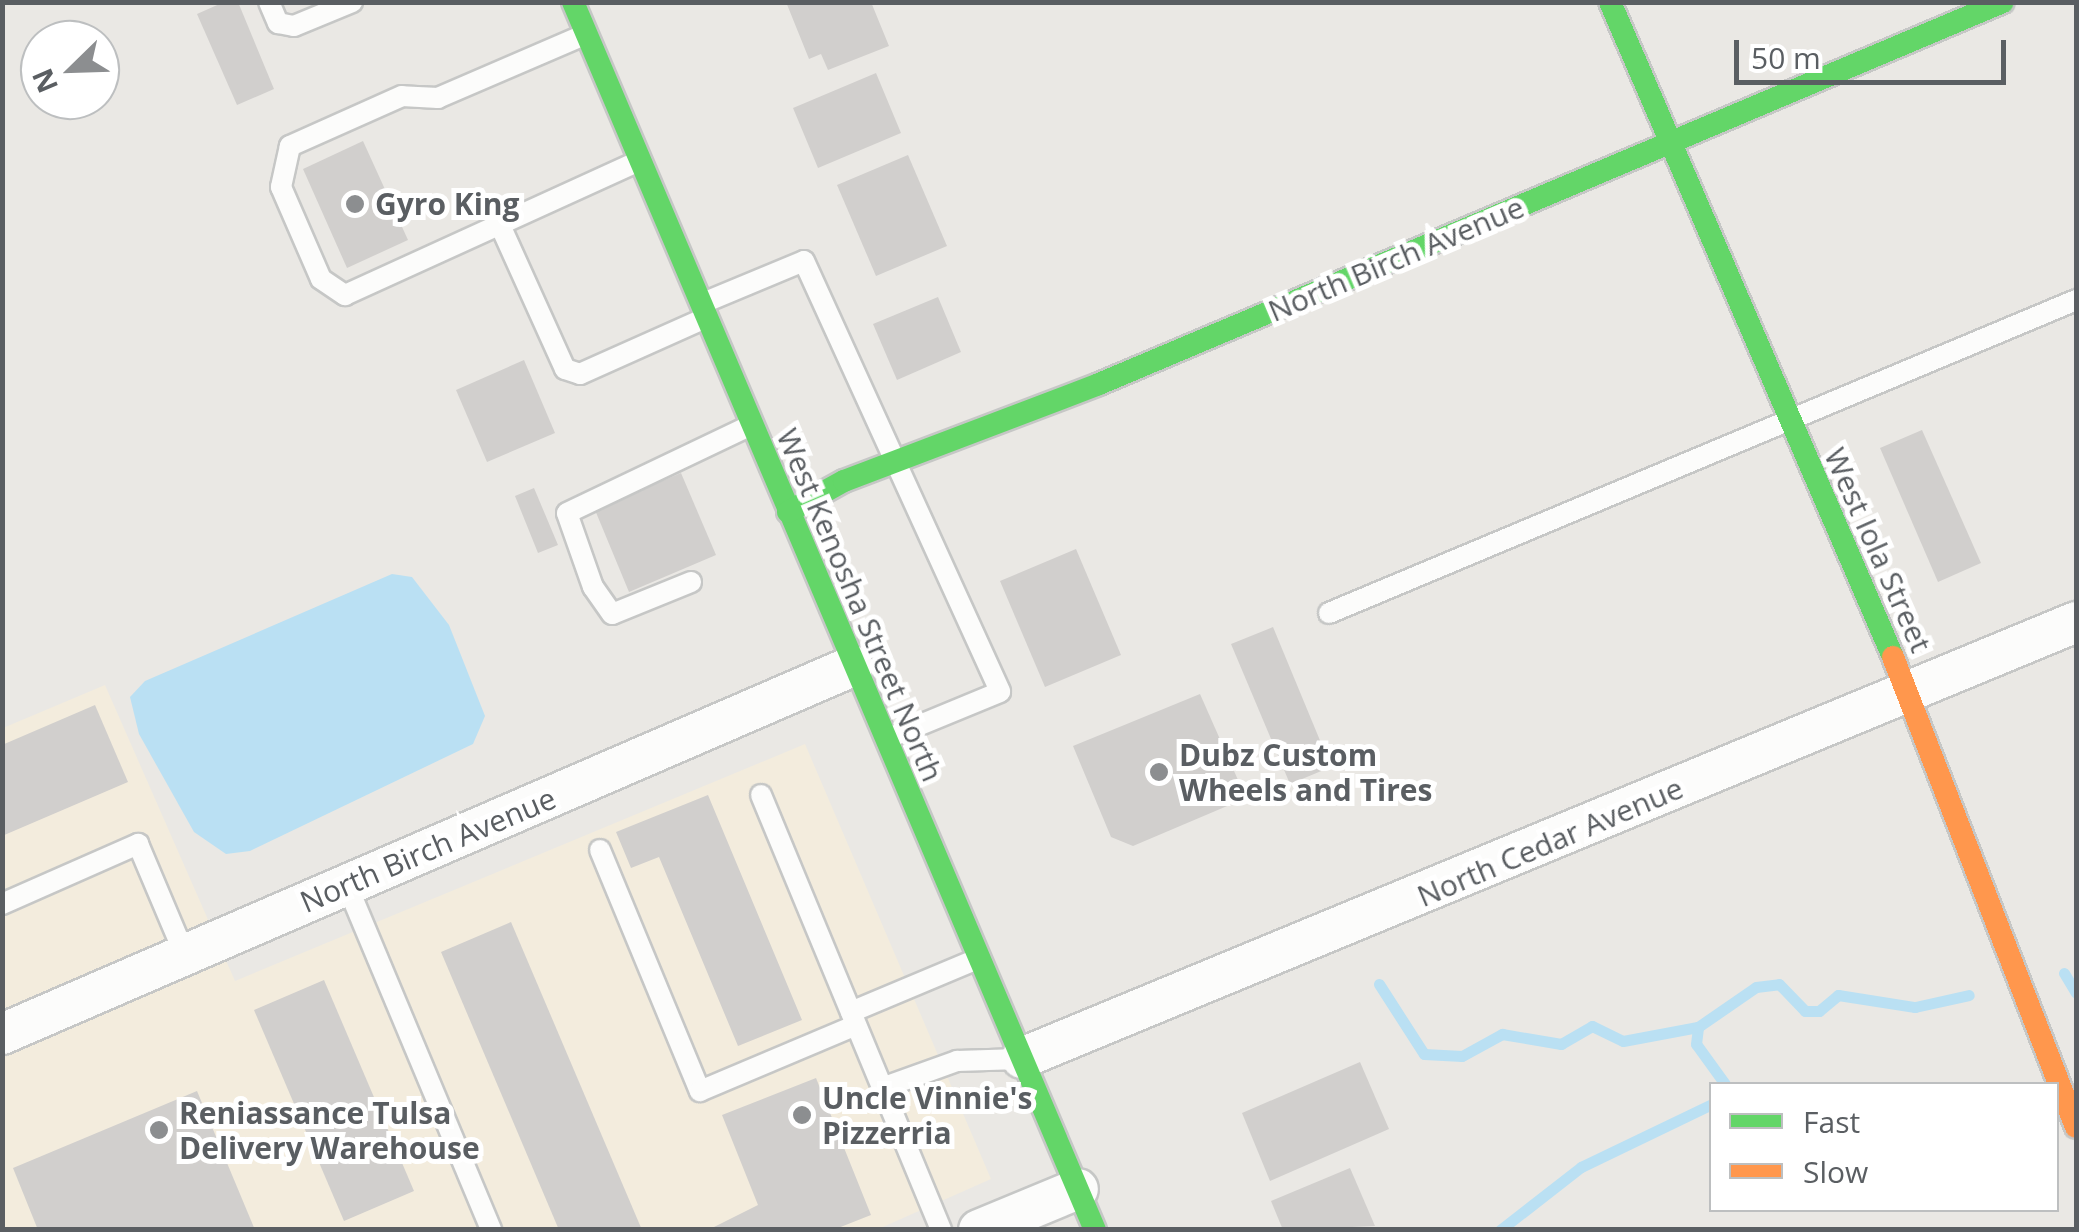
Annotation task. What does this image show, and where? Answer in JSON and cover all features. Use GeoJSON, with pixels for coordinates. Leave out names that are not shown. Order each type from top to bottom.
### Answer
{"type":"FeatureCollection","features":[{"type":"Feature","properties":{"kind":"street","name":"West Kenosha Street North"},"geometry":{"type":"LineString","coordinates":[[573,2],[1095,1230]]}},
{"type":"Feature","properties":{"kind":"street","name":"West Iola Street"},"geometry":{"type":"LineString","coordinates":[[1610,2],[1908,694],[2059,1082]]}},
{"type":"Feature","properties":{"kind":"street","name":"North Birch Avenue"},"geometry":{"type":"LineString","coordinates":[[788,512],[2003,2]]}},
{"type":"Feature","properties":{"kind":"street","name":"North Cedar Avenue"},"geometry":{"type":"LineString","coordinates":[[1022,1058],[2076,622]]}},
{"type":"Feature","properties":{"kind":"street","name":"North Birch Avenue"},"geometry":{"type":"LineString","coordinates":[[2,1034],[852,666]]}},
{"type":"Feature","properties":{"kind":"street","name":"West Iola Street"},"geometry":{"type":"LineString","coordinates":[[2059,1083],[2076,1127]]}},
{"type":"Feature","properties":{"kind":"street"},"geometry":{"type":"LineString","coordinates":[[980,1230],[1078,1189]]}},
{"type":"Feature","properties":{"kind":"lane"},"geometry":{"type":"LineString","coordinates":[[269,2],[278,24],[294,26],[352,2]]}},
{"type":"Feature","properties":{"kind":"lane"},"geometry":{"type":"LineString","coordinates":[[586,34],[438,98],[402,96],[290,146],[281,187],[321,279],[345,296],[639,161]]}},
{"type":"Feature","properties":{"kind":"lane"},"geometry":{"type":"LineString","coordinates":[[500,225],[564,368],[580,374],[804,261],[900,463],[1000,692],[884,740]]}},
{"type":"Feature","properties":{"kind":"lane"},"geometry":{"type":"LineString","coordinates":[[1330,613],[1786,418],[2076,300]]}},
{"type":"Feature","properties":{"kind":"lane"},"geometry":{"type":"LineString","coordinates":[[691,582],[612,614],[593,587],[567,514],[751,425]]}},
{"type":"Feature","properties":{"kind":"lane"},"geometry":{"type":"LineString","coordinates":[[762,795],[941,1230]]}},
{"type":"Feature","properties":{"kind":"lane"},"geometry":{"type":"LineString","coordinates":[[2,904],[138,844],[185,956]]}},
{"type":"Feature","properties":{"kind":"lane"},"geometry":{"type":"LineString","coordinates":[[600,850],[700,1091],[978,958]]}},
{"type":"Feature","properties":{"kind":"lane"},"geometry":{"type":"LineString","coordinates":[[347,885],[491,1230]]}},
{"type":"Feature","properties":{"kind":"lane"},"geometry":{"type":"LineString","coordinates":[[882,1088],[958,1062],[1022,1058]]}},
{"type":"Feature","properties":{"kind":"shaded area"},"geometry":{"type":"Polygon","coordinates":[[[105,685],[235,981],[805,744],[991,1179],[876,1230],[3,1230],[3,728],[105,685]]]}},
{"type":"Feature","properties":{"kind":"water"},"geometry":{"type":"Polygon","coordinates":[[[392,574],[412,577],[449,625],[485,716],[473,744],[250,851],[226,854],[194,832],[139,734],[130,697],[145,681],[392,574]]]}},
{"type":"Feature","properties":{"kind":"building"},"geometry":{"type":"Polygon","coordinates":[[[224,2],[238,2],[274,89],[237,105],[197,14],[224,2]]]}},
{"type":"Feature","properties":{"kind":"building"},"geometry":{"type":"Polygon","coordinates":[[[786,2],[871,2],[889,46],[828,70],[821,54],[809,59],[786,2]]]}},
{"type":"Feature","properties":{"kind":"building"},"geometry":{"type":"Polygon","coordinates":[[[876,73],[901,133],[818,168],[793,108],[876,73]]]}},
{"type":"Feature","properties":{"kind":"building","name":"Gyro King"},"geometry":{"type":"Polygon","coordinates":[[[363,141],[408,240],[347,268],[303,169],[363,141]]]}},
{"type":"Feature","properties":{"kind":"building"},"geometry":{"type":"Polygon","coordinates":[[[908,155],[947,246],[876,276],[837,185],[908,155]]]}},
{"type":"Feature","properties":{"kind":"building"},"geometry":{"type":"Polygon","coordinates":[[[938,297],[961,352],[897,380],[873,324],[938,297]]]}},
{"type":"Feature","properties":{"kind":"building"},"geometry":{"type":"Polygon","coordinates":[[[524,360],[555,433],[487,462],[456,390],[524,360]]]}},
{"type":"Feature","properties":{"kind":"building"},"geometry":{"type":"Polygon","coordinates":[[[1922,430],[1981,563],[1938,582],[1880,448],[1922,430]]]}},
{"type":"Feature","properties":{"kind":"building"},"geometry":{"type":"Polygon","coordinates":[[[681,473],[716,555],[629,592],[595,510],[681,473]]]}},
{"type":"Feature","properties":{"kind":"building"},"geometry":{"type":"Polygon","coordinates":[[[534,488],[558,545],[538,553],[515,496],[534,488]]]}},
{"type":"Feature","properties":{"kind":"building"},"geometry":{"type":"Polygon","coordinates":[[[1076,549],[1121,655],[1045,687],[1000,581],[1076,549]]]}},
{"type":"Feature","properties":{"kind":"building"},"geometry":{"type":"Polygon","coordinates":[[[1273,627],[1331,767],[1290,784],[1231,644],[1273,627]]]}},
{"type":"Feature","properties":{"kind":"building","name":"Dubz Custom Wheels and Tires"},"geometry":{"type":"Polygon","coordinates":[[[1200,694],[1246,798],[1133,846],[1111,837],[1073,746],[1200,694]]]}},
{"type":"Feature","properties":{"kind":"building"},"geometry":{"type":"Polygon","coordinates":[[[95,705],[128,782],[2,836],[2,745],[95,705]]]}},
{"type":"Feature","properties":{"kind":"building"},"geometry":{"type":"Polygon","coordinates":[[[708,795],[802,1020],[738,1046],[659,857],[631,868],[616,832],[708,795]]]}},
{"type":"Feature","properties":{"kind":"building"},"geometry":{"type":"Polygon","coordinates":[[[511,922],[642,1230],[559,1230],[441,952],[511,922]]]}},
{"type":"Feature","properties":{"kind":"building"},"geometry":{"type":"Polygon","coordinates":[[[324,980],[414,1191],[344,1221],[254,1010],[324,980]]]}},
{"type":"Feature","properties":{"kind":"building"},"geometry":{"type":"Polygon","coordinates":[[[1360,1062],[1389,1129],[1270,1181],[1242,1113],[1360,1062]]]}},
{"type":"Feature","properties":{"kind":"building"},"geometry":{"type":"Polygon","coordinates":[[[816,1078],[871,1215],[833,1230],[708,1230],[758,1205],[722,1115],[816,1078]]]}},
{"type":"Feature","properties":{"kind":"building","name":"Reniassance Tulsa Delivery Warehouse"},"geometry":{"type":"Polygon","coordinates":[[[197,1091],[255,1230],[38,1230],[13,1168],[197,1091]]]}},
{"type":"Feature","properties":{"kind":"building"},"geometry":{"type":"Polygon","coordinates":[[[1350,1168],[1375,1226],[1283,1230],[1271,1201],[1350,1168]]]}},
{"type":"Feature","properties":{"kind":"waterway"},"geometry":{"type":"LineString","coordinates":[[2064,973],[2076,993]]}},
{"type":"Feature","properties":{"kind":"waterway"},"geometry":{"type":"LineString","coordinates":[[1379,984],[1424,1054],[1462,1056],[1502,1034],[1561,1044],[1592,1026],[1623,1041],[1698,1027]]}},
{"type":"Feature","properties":{"kind":"waterway"},"geometry":{"type":"LineString","coordinates":[[1724,1082],[1696,1044],[1698,1027],[1756,987],[1779,984],[1805,1011],[1819,1011],[1838,995],[1915,1007],[1969,995]]}},
{"type":"Feature","properties":{"kind":"waterway"},"geometry":{"type":"LineString","coordinates":[[1500,1230],[1581,1167],[1709,1105]]}},
{"type":"Feature","properties":{"kind":"traffic: fast"},"geometry":{"type":"LineString","coordinates":[[573,2],[1095,1230]]}},
{"type":"Feature","properties":{"kind":"traffic: fast"},"geometry":{"type":"LineString","coordinates":[[1610,2],[1893,657]]}},
{"type":"Feature","properties":{"kind":"traffic: fast"},"geometry":{"type":"LineString","coordinates":[[788,512],[844,481],[1099,384],[2003,2]]}},
{"type":"Feature","properties":{"kind":"traffic: slow"},"geometry":{"type":"LineString","coordinates":[[1893,657],[2058,1082]]}},
{"type":"Feature","properties":{"kind":"traffic: slow"},"geometry":{"type":"LineString","coordinates":[[2059,1083],[2076,1127]]}},
{"type":"Feature","properties":{"kind":"place","name":"Gyro King"},"geometry":{"type":"Point","coordinates":[355,204]}},
{"type":"Feature","properties":{"kind":"place","name":"Dubz Custom Wheels and Tires"},"geometry":{"type":"Point","coordinates":[1159,772]}},
{"type":"Feature","properties":{"kind":"place","name":"Uncle Vinnie's Pizzerria"},"geometry":{"type":"Point","coordinates":[802,1115]}},
{"type":"Feature","properties":{"kind":"place","name":"Reniassance Tulsa Delivery Warehouse"},"geometry":{"type":"Point","coordinates":[159,1130]}}]}
